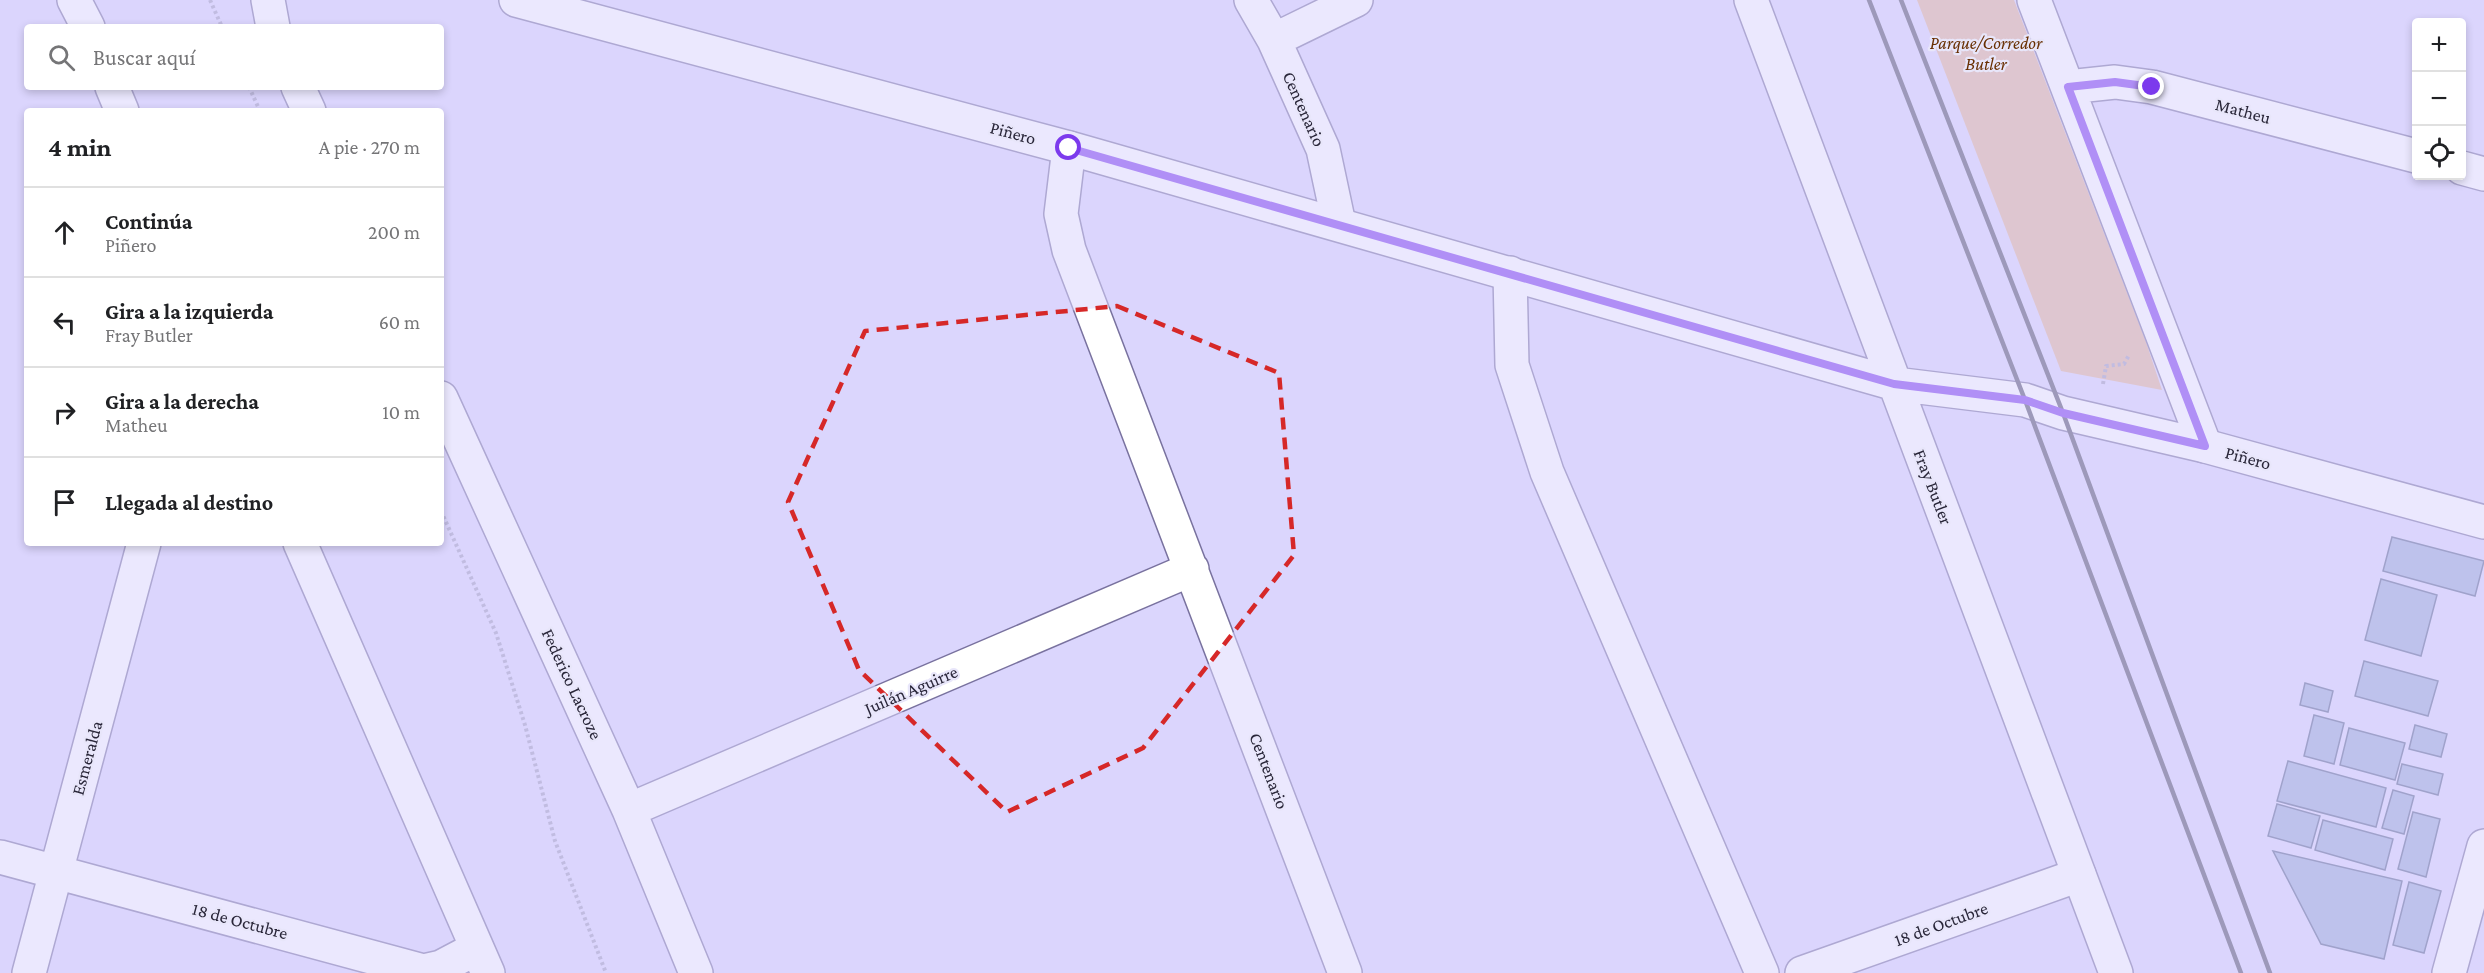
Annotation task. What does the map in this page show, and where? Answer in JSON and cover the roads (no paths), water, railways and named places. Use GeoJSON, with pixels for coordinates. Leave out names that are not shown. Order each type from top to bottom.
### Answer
{"type":"FeatureCollection","features":[{"type":"Feature","properties":{"kind":"street"},"geometry":{"type":"LineString","coordinates":[[74,0],[86,24]]}},
{"type":"Feature","properties":{"kind":"street"},"geometry":{"type":"LineString","coordinates":[[268,0],[272,24]]}},
{"type":"Feature","properties":{"kind":"street","name":"Piñero"},"geometry":{"type":"LineString","coordinates":[[516,0],[1069,148],[1894,384],[2025,400],[2063,413],[2205,446],[2484,522]]}},
{"type":"Feature","properties":{"kind":"street","name":"Centenario"},"geometry":{"type":"LineString","coordinates":[[1251,0],[1274,40],[1323,149],[1339,225]]}},
{"type":"Feature","properties":{"kind":"street"},"geometry":{"type":"LineString","coordinates":[[1274,40],[1356,0]]}},
{"type":"Feature","properties":{"kind":"street","name":"Fray Butler"},"geometry":{"type":"LineString","coordinates":[[1751,0],[2116,973]]}},
{"type":"Feature","properties":{"kind":"street"},"geometry":{"type":"LineString","coordinates":[[2034,0],[2205,446]]}},
{"type":"Feature","properties":{"kind":"street","name":"Matheu"},"geometry":{"type":"LineString","coordinates":[[2068,87],[2115,82],[2152,87],[2412,155]]}},
{"type":"Feature","properties":{"kind":"street"},"geometry":{"type":"LineString","coordinates":[[113,90],[121,108]]}},
{"type":"Feature","properties":{"kind":"street"},"geometry":{"type":"LineString","coordinates":[[299,90],[308,108]]}},
{"type":"Feature","properties":{"kind":"street","name":"Centenario"},"geometry":{"type":"LineString","coordinates":[[1069,148],[1061,214],[1069,250],[1346,973]]}},
{"type":"Feature","properties":{"kind":"street"},"geometry":{"type":"LineString","coordinates":[[2466,169],[2484,174]]}},
{"type":"Feature","properties":{"kind":"street"},"geometry":{"type":"LineString","coordinates":[[1510,273],[1512,365],[1547,472],[1762,973]]}},
{"type":"Feature","properties":{"kind":"street","name":"Federico Lacroze"},"geometry":{"type":"LineString","coordinates":[[444,405],[629,810],[696,973]]}},
{"type":"Feature","properties":{"kind":"street","name":"Esmeralda"},"geometry":{"type":"LineString","coordinates":[[29,973],[143,546]]}},
{"type":"Feature","properties":{"kind":"street"},"geometry":{"type":"LineString","coordinates":[[301,546],[482,961]]}},
{"type":"Feature","properties":{"kind":"street","name":"Juilán Aguirre"},"geometry":{"type":"LineString","coordinates":[[629,810],[1192,569]]}},
{"type":"Feature","properties":{"kind":"street"},"geometry":{"type":"LineString","coordinates":[[2450,973],[2484,846]]}},
{"type":"Feature","properties":{"kind":"street","name":"18 de Octubre"},"geometry":{"type":"LineString","coordinates":[[0,857],[423,971],[482,961]]}},
{"type":"Feature","properties":{"kind":"street","name":"18 de Octubre"},"geometry":{"type":"LineString","coordinates":[[1802,973],[2079,875]]}},
{"type":"Feature","properties":{"kind":"railway"},"geometry":{"type":"LineString","coordinates":[[1869,0],[2025,400],[2241,973]]}},
{"type":"Feature","properties":{"kind":"railway"},"geometry":{"type":"LineString","coordinates":[[1901,0],[2063,413],[2270,973]]}},
{"type":"Feature","properties":{"kind":"park label","name":"Parque/Corredor Butler"},"geometry":{"type":"Point","coordinates":[1986,53]}}]}
